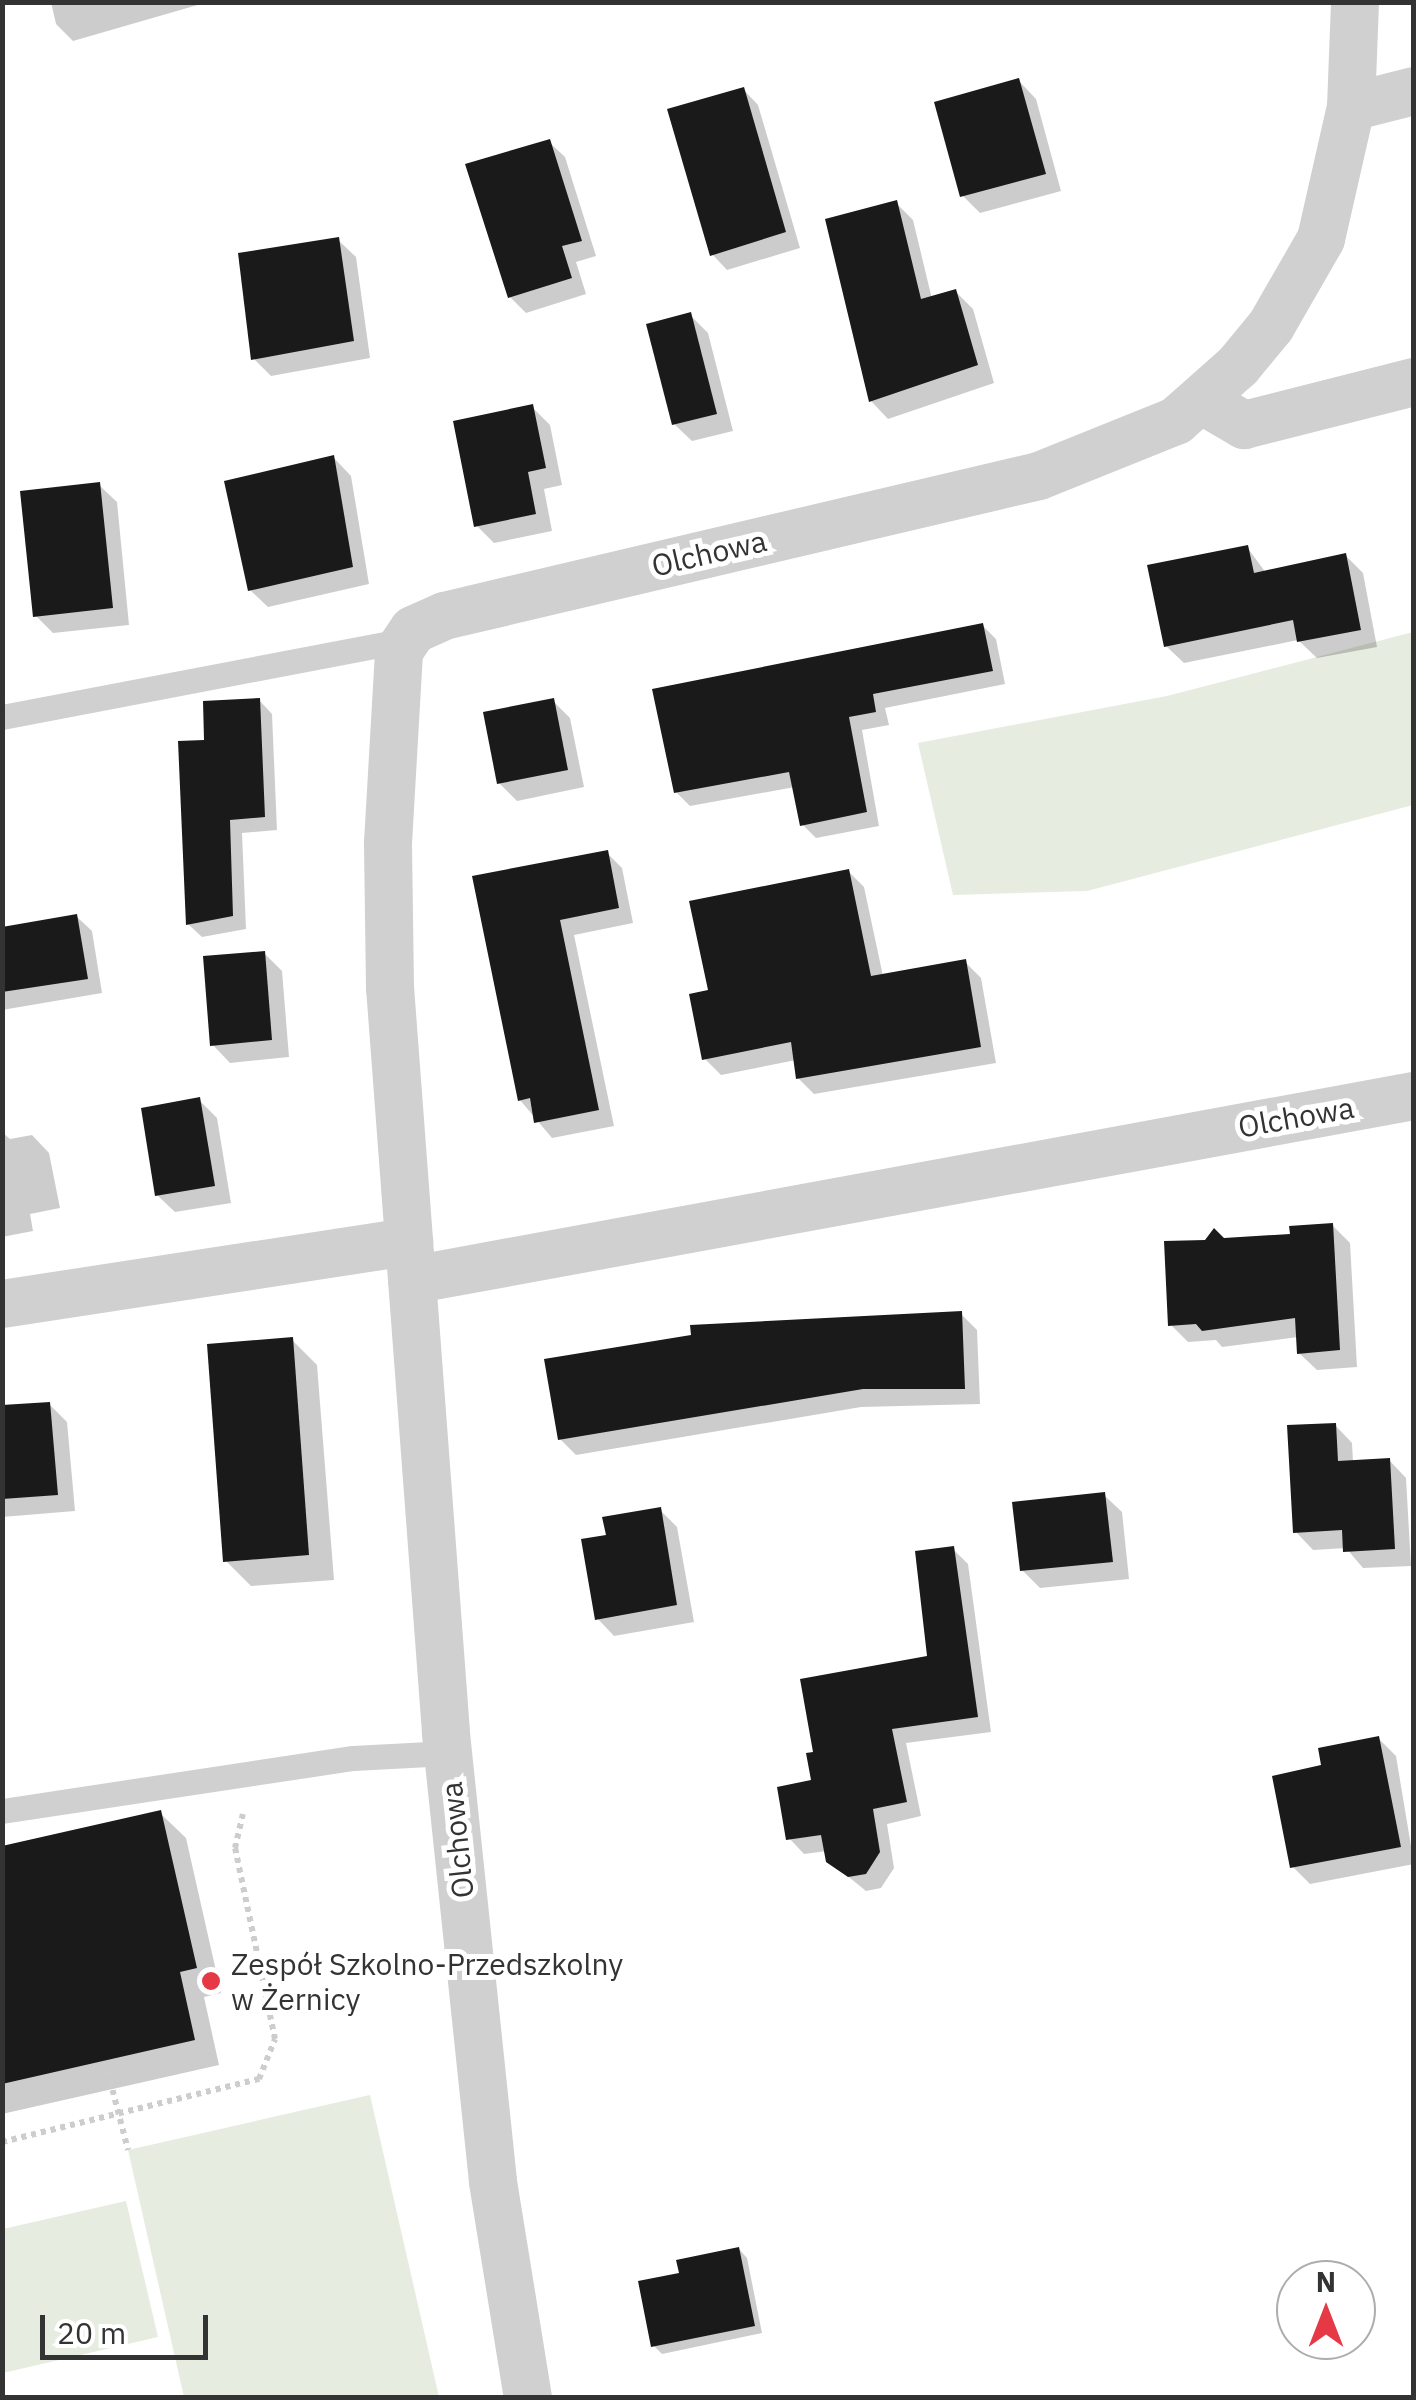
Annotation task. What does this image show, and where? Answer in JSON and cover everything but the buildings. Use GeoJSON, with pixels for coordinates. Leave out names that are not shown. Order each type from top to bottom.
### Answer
{"type":"FeatureCollection","features":[{"type":"Feature","properties":{"kind":"street","name":"Olchowa"},"geometry":{"type":"LineString","coordinates":[[528,2398],[493,2181],[448,1753],[411,1261],[387,900],[394,682],[406,640],[426,623],[475,608],[1039,476],[1126,446],[1204,401],[1271,326],[1314,253],[1336,194],[1351,107],[1355,2]]}},
{"type":"Feature","properties":{"kind":"street"},"geometry":{"type":"LineString","coordinates":[[1351,107],[1414,91]]}},
{"type":"Feature","properties":{"kind":"street"},"geometry":{"type":"LineString","coordinates":[[1204,401],[1244,425],[1414,382]]}},
{"type":"Feature","properties":{"kind":"street","name":"Olchowa"},"geometry":{"type":"LineString","coordinates":[[411,1261],[1414,1096]]}},
{"type":"Feature","properties":{"kind":"street"},"geometry":{"type":"LineString","coordinates":[[2,1304],[411,1261]]}},
{"type":"Feature","properties":{"kind":"lane"},"geometry":{"type":"LineString","coordinates":[[2,717],[406,640]]}},
{"type":"Feature","properties":{"kind":"lane"},"geometry":{"type":"LineString","coordinates":[[2,1811],[279,1769],[448,1753]]}},
{"type":"Feature","properties":{"kind":"path"},"geometry":{"type":"LineString","coordinates":[[2,2142],[36,2128],[118,2114],[259,2079],[275,2040],[235,1848],[245,1805],[279,1769]]}},
{"type":"Feature","properties":{"kind":"path"},"geometry":{"type":"LineString","coordinates":[[105,2061],[128,2150]]}},
{"type":"Feature","properties":{"kind":"shaded area"},"geometry":{"type":"Polygon","coordinates":[[[1413,632],[1413,805],[1087,891],[953,895],[918,743],[1167,696],[1413,632]]]}},
{"type":"Feature","properties":{"kind":"shaded area"},"geometry":{"type":"Polygon","coordinates":[[[370,2095],[439,2397],[184,2397],[128,2150],[370,2095]]]}},
{"type":"Feature","properties":{"kind":"shaded area"},"geometry":{"type":"Polygon","coordinates":[[[126,2201],[158,2337],[3,2373],[3,2229],[126,2201]]]}},
{"type":"Feature","properties":{"kind":"place","name":"Zespół Szkolno-Przedszkolny w Żernicy"},"geometry":{"type":"Point","coordinates":[211,1981]}}]}
